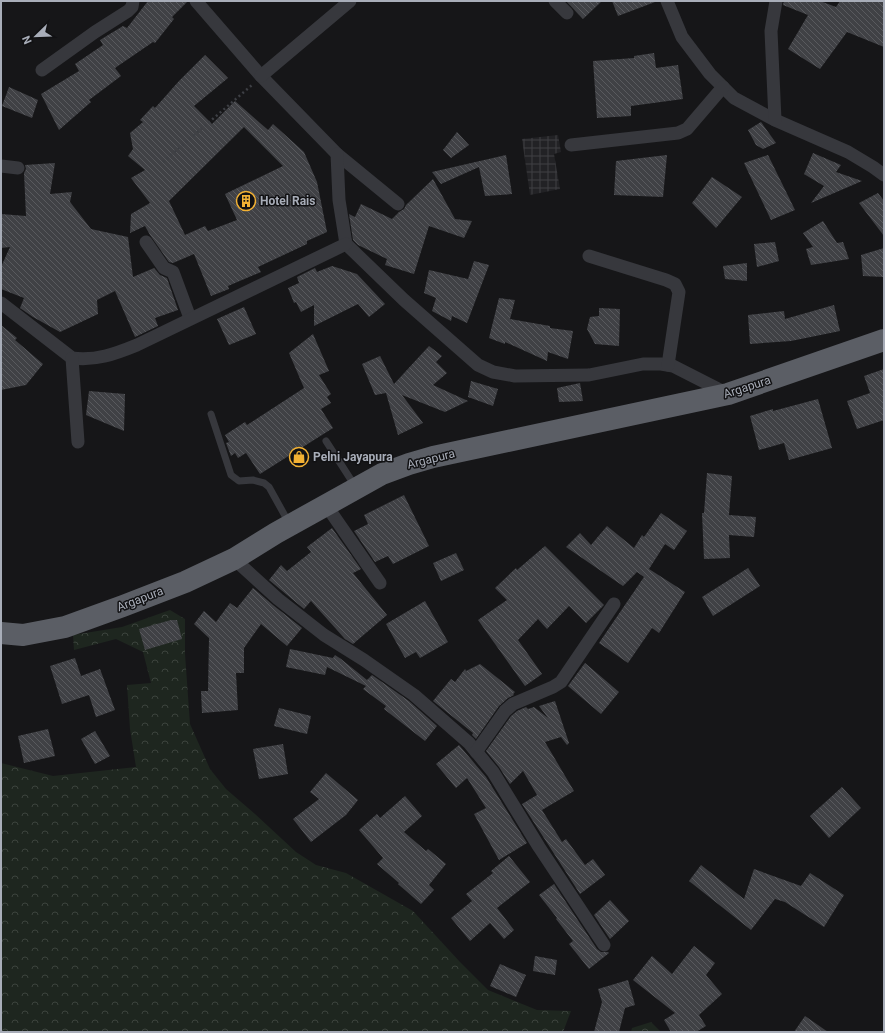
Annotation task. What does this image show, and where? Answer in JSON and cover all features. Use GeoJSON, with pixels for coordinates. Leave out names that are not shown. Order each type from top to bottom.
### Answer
{"type":"FeatureCollection","features":[{"type":"Feature","properties":{"kind":"highway","name":"Argapura"},"geometry":{"type":"LineString","coordinates":[[1,633],[23,635],[65,627],[185,582],[234,559],[290,525],[382,474],[409,464],[433,457],[728,394],[884,340]]}},
{"type":"Feature","properties":{"kind":"street"},"geometry":{"type":"LineString","coordinates":[[42,70],[95,32],[128,12],[132,7],[133,1]]}},
{"type":"Feature","properties":{"kind":"street"},"geometry":{"type":"LineString","coordinates":[[196,1],[261,76],[337,154],[398,204]]}},
{"type":"Feature","properties":{"kind":"street"},"geometry":{"type":"LineString","coordinates":[[261,76],[350,1]]}},
{"type":"Feature","properties":{"kind":"street"},"geometry":{"type":"LineString","coordinates":[[555,1],[567,13]]}},
{"type":"Feature","properties":{"kind":"street"},"geometry":{"type":"LineString","coordinates":[[667,1],[682,36],[710,74],[734,98],[775,120],[848,152],[873,167],[884,176]]}},
{"type":"Feature","properties":{"kind":"street"},"geometry":{"type":"LineString","coordinates":[[775,120],[771,31],[776,1]]}},
{"type":"Feature","properties":{"kind":"street"},"geometry":{"type":"LineString","coordinates":[[571,145],[678,134],[687,129],[723,87]]}},
{"type":"Feature","properties":{"kind":"street"},"geometry":{"type":"LineString","coordinates":[[337,154],[339,200],[346,244],[404,300],[478,365],[493,372],[515,376],[589,375],[643,364],[661,364],[673,366],[728,394]]}},
{"type":"Feature","properties":{"kind":"street"},"geometry":{"type":"LineString","coordinates":[[1,166],[18,168]]}},
{"type":"Feature","properties":{"kind":"street"},"geometry":{"type":"LineString","coordinates":[[146,242],[164,268],[173,272],[190,318]]}},
{"type":"Feature","properties":{"kind":"street"},"geometry":{"type":"LineString","coordinates":[[1,303],[72,358],[83,359],[110,355],[137,345],[190,318],[346,244]]}},
{"type":"Feature","properties":{"kind":"street"},"geometry":{"type":"LineString","coordinates":[[589,256],[666,280],[674,284],[679,292],[668,365]]}},
{"type":"Feature","properties":{"kind":"street"},"geometry":{"type":"LineString","coordinates":[[72,358],[78,442]]}},
{"type":"Feature","properties":{"kind":"street"},"geometry":{"type":"LineString","coordinates":[[326,505],[380,583]]}},
{"type":"Feature","properties":{"kind":"street"},"geometry":{"type":"LineString","coordinates":[[234,559],[278,599],[324,635],[364,660],[414,695],[469,743],[493,772],[539,847],[604,945]]}},
{"type":"Feature","properties":{"kind":"street"},"geometry":{"type":"LineString","coordinates":[[476,752],[505,711],[513,704],[553,688],[561,682],[614,604]]}},
{"type":"Feature","properties":{"kind":"lane"},"geometry":{"type":"LineString","coordinates":[[211,414],[231,475],[239,481],[253,480],[269,486],[290,525]]}},
{"type":"Feature","properties":{"kind":"lane"},"geometry":{"type":"LineString","coordinates":[[326,441],[356,488]]}},
{"type":"Feature","properties":{"kind":"path"},"geometry":{"type":"LineString","coordinates":[[163,162],[261,76]]}},
{"type":"Feature","properties":{"kind":"shaded area"},"geometry":{"type":"Polygon","coordinates":[[[558,135],[561,152],[554,154],[560,189],[530,195],[522,139],[558,135]]]}},
{"type":"Feature","properties":{"kind":"green space"},"geometry":{"type":"Polygon","coordinates":[[[170,610],[185,619],[185,654],[190,724],[210,769],[226,789],[296,852],[316,865],[346,873],[413,911],[488,990],[537,1010],[571,1011],[563,1032],[1,1032],[1,763],[53,776],[136,767],[130,729],[127,685],[151,683],[143,652],[116,639],[74,650],[73,635],[122,627],[170,610]]]}},
{"type":"Feature","properties":{"kind":"green space"},"geometry":{"type":"Polygon","coordinates":[[[651,1022],[661,1032],[631,1032],[632,1028],[651,1022]]]}},
{"type":"Feature","properties":{"kind":"building"},"geometry":{"type":"Polygon","coordinates":[[[148,1],[188,1],[172,17],[174,19],[155,43],[153,42],[115,68],[121,76],[89,100],[91,102],[59,130],[41,94],[79,71],[75,64],[103,45],[100,40],[123,26],[127,28],[148,1]]]}},
{"type":"Feature","properties":{"kind":"building"},"geometry":{"type":"Polygon","coordinates":[[[566,1],[602,1],[583,19],[566,1]]]}},
{"type":"Feature","properties":{"kind":"building"},"geometry":{"type":"Polygon","coordinates":[[[612,1],[655,1],[655,2],[618,16],[612,1]]]}},
{"type":"Feature","properties":{"kind":"building"},"geometry":{"type":"Polygon","coordinates":[[[784,1],[820,1],[836,7],[840,1],[884,1],[884,47],[847,32],[820,69],[788,49],[808,15],[783,5],[784,1]]]}},
{"type":"Feature","properties":{"kind":"building"},"geometry":{"type":"Polygon","coordinates":[[[654,53],[656,68],[678,65],[683,99],[631,106],[631,116],[597,118],[593,61],[634,58],[634,56],[654,53]]]}},
{"type":"Feature","properties":{"kind":"building"},"geometry":{"type":"Polygon","coordinates":[[[205,55],[228,78],[194,106],[212,124],[235,101],[268,130],[273,124],[304,152],[317,182],[327,232],[307,241],[307,244],[258,267],[261,272],[228,286],[229,289],[211,296],[194,254],[173,263],[169,262],[145,226],[130,233],[131,214],[150,203],[131,178],[145,170],[128,156],[133,149],[130,133],[143,122],[140,120],[153,106],[155,108],[205,55]],[[244,127],[169,201],[185,235],[205,226],[208,231],[237,220],[225,194],[283,166],[244,127]]]}},
{"type":"Feature","properties":{"kind":"building"},"geometry":{"type":"Polygon","coordinates":[[[9,87],[38,100],[32,118],[2,106],[9,87]]]}},
{"type":"Feature","properties":{"kind":"building"},"geometry":{"type":"Polygon","coordinates":[[[761,122],[776,143],[763,149],[756,145],[748,130],[761,122]]]}},
{"type":"Feature","properties":{"kind":"building"},"geometry":{"type":"Polygon","coordinates":[[[457,132],[469,145],[451,158],[443,150],[457,132]]]}},
{"type":"Feature","properties":{"kind":"building"},"geometry":{"type":"Polygon","coordinates":[[[813,153],[841,165],[836,172],[862,181],[811,203],[824,186],[804,174],[813,153]]]}},
{"type":"Feature","properties":{"kind":"building"},"geometry":{"type":"Polygon","coordinates":[[[506,155],[512,194],[485,196],[479,167],[441,184],[432,172],[506,155]]]}},
{"type":"Feature","properties":{"kind":"building"},"geometry":{"type":"Polygon","coordinates":[[[667,155],[663,197],[614,195],[616,161],[667,155]]]}},
{"type":"Feature","properties":{"kind":"building"},"geometry":{"type":"Polygon","coordinates":[[[768,155],[795,210],[771,220],[744,163],[768,155]]]}},
{"type":"Feature","properties":{"kind":"building"},"geometry":{"type":"Polygon","coordinates":[[[55,163],[50,194],[72,192],[70,202],[91,229],[128,237],[133,277],[154,268],[160,275],[167,278],[178,310],[155,318],[158,326],[135,337],[115,291],[97,300],[98,314],[60,332],[20,308],[24,298],[1,289],[1,267],[10,247],[1,248],[1,214],[26,216],[25,165],[55,163]]]}},
{"type":"Feature","properties":{"kind":"building"},"geometry":{"type":"Polygon","coordinates":[[[712,177],[742,197],[716,228],[692,203],[712,177]]]}},
{"type":"Feature","properties":{"kind":"building"},"geometry":{"type":"Polygon","coordinates":[[[433,179],[455,219],[472,221],[464,238],[429,226],[414,274],[385,265],[387,259],[358,245],[353,240],[349,214],[355,217],[361,204],[392,219],[404,209],[406,205],[433,179]]]}},
{"type":"Feature","properties":{"kind":"building"},"geometry":{"type":"Polygon","coordinates":[[[878,193],[884,201],[884,236],[859,203],[878,193]]]}},
{"type":"Feature","properties":{"kind":"building"},"geometry":{"type":"Polygon","coordinates":[[[823,221],[837,243],[843,242],[849,259],[811,265],[806,249],[813,247],[803,233],[823,221]]]}},
{"type":"Feature","properties":{"kind":"building"},"geometry":{"type":"Polygon","coordinates":[[[775,242],[779,261],[757,267],[754,244],[775,242]]]}},
{"type":"Feature","properties":{"kind":"building"},"geometry":{"type":"Polygon","coordinates":[[[884,248],[884,277],[863,276],[861,255],[884,248]]]}},
{"type":"Feature","properties":{"kind":"building"},"geometry":{"type":"Polygon","coordinates":[[[474,261],[489,265],[467,323],[452,316],[451,321],[432,311],[436,298],[424,293],[429,270],[468,279],[474,261]]]}},
{"type":"Feature","properties":{"kind":"building"},"geometry":{"type":"Polygon","coordinates":[[[747,263],[747,281],[725,279],[723,266],[747,263]]]}},
{"type":"Feature","properties":{"kind":"building"},"geometry":{"type":"Polygon","coordinates":[[[332,266],[357,274],[385,304],[369,317],[358,304],[314,326],[314,305],[301,312],[296,302],[294,303],[288,288],[299,283],[297,277],[315,268],[317,272],[332,266]]]}},
{"type":"Feature","properties":{"kind":"building"},"geometry":{"type":"Polygon","coordinates":[[[499,298],[515,300],[510,319],[550,326],[550,328],[573,331],[568,359],[548,352],[547,361],[505,342],[505,344],[489,338],[499,298]]]}},
{"type":"Feature","properties":{"kind":"building"},"geometry":{"type":"Polygon","coordinates":[[[834,305],[840,331],[791,341],[750,344],[748,315],[784,311],[785,319],[834,305]]]}},
{"type":"Feature","properties":{"kind":"building"},"geometry":{"type":"Polygon","coordinates":[[[244,307],[256,334],[229,345],[217,319],[244,307]]]}},
{"type":"Feature","properties":{"kind":"building"},"geometry":{"type":"Polygon","coordinates":[[[599,308],[620,309],[619,346],[595,344],[587,329],[590,317],[599,316],[599,308]]]}},
{"type":"Feature","properties":{"kind":"building"},"geometry":{"type":"Polygon","coordinates":[[[1,325],[17,338],[15,340],[43,364],[26,385],[1,390],[1,325]]]}},
{"type":"Feature","properties":{"kind":"building"},"geometry":{"type":"Polygon","coordinates":[[[313,334],[329,371],[319,375],[331,394],[327,397],[331,403],[321,409],[333,428],[260,474],[246,453],[238,458],[235,453],[231,456],[226,443],[229,442],[225,435],[245,422],[247,425],[304,388],[289,353],[313,334]]]}},
{"type":"Feature","properties":{"kind":"building"},"geometry":{"type":"Polygon","coordinates":[[[429,346],[442,356],[436,362],[447,373],[433,385],[468,401],[445,412],[402,395],[423,423],[398,435],[386,393],[375,395],[362,364],[380,356],[394,384],[429,346]]]}},
{"type":"Feature","properties":{"kind":"building"},"geometry":{"type":"Polygon","coordinates":[[[884,369],[884,420],[857,429],[847,401],[870,393],[864,376],[884,369]]]}},
{"type":"Feature","properties":{"kind":"building"},"geometry":{"type":"Polygon","coordinates":[[[471,381],[498,389],[493,406],[468,397],[471,381]]]}},
{"type":"Feature","properties":{"kind":"building"},"geometry":{"type":"Polygon","coordinates":[[[580,383],[583,401],[559,402],[557,388],[580,383]]]}},
{"type":"Feature","properties":{"kind":"building"},"geometry":{"type":"Polygon","coordinates":[[[89,391],[125,394],[124,431],[86,415],[89,391]]]}},
{"type":"Feature","properties":{"kind":"building"},"geometry":{"type":"Polygon","coordinates":[[[818,399],[832,448],[789,460],[784,443],[759,450],[750,416],[773,409],[773,411],[818,399]]]}},
{"type":"Feature","properties":{"kind":"building"},"geometry":{"type":"Polygon","coordinates":[[[707,473],[732,476],[729,515],[756,517],[754,537],[729,535],[730,558],[704,559],[702,513],[704,513],[707,473]]]}},
{"type":"Feature","properties":{"kind":"building"},"geometry":{"type":"Polygon","coordinates":[[[404,495],[429,546],[393,564],[388,556],[375,562],[354,531],[368,524],[364,515],[404,495]]]}},
{"type":"Feature","properties":{"kind":"building"},"geometry":{"type":"Polygon","coordinates":[[[661,513],[687,531],[674,550],[665,544],[649,569],[685,592],[659,633],[652,628],[628,663],[599,643],[644,577],[637,572],[623,586],[566,547],[580,533],[591,545],[607,526],[634,548],[642,535],[644,537],[661,513]]]}},
{"type":"Feature","properties":{"kind":"building"},"geometry":{"type":"Polygon","coordinates":[[[332,528],[361,569],[353,573],[387,615],[353,644],[345,639],[311,601],[304,609],[269,580],[281,565],[287,571],[311,552],[307,547],[332,528]]]}},
{"type":"Feature","properties":{"kind":"building"},"geometry":{"type":"Polygon","coordinates":[[[545,546],[604,605],[586,623],[569,606],[547,629],[538,619],[518,640],[542,674],[525,686],[478,620],[507,600],[495,588],[516,568],[517,570],[545,546]]]}},
{"type":"Feature","properties":{"kind":"building"},"geometry":{"type":"Polygon","coordinates":[[[456,553],[464,570],[441,581],[433,563],[456,553]]]}},
{"type":"Feature","properties":{"kind":"building"},"geometry":{"type":"Polygon","coordinates":[[[748,568],[760,586],[713,616],[702,597],[748,568]]]}},
{"type":"Feature","properties":{"kind":"building"},"geometry":{"type":"Polygon","coordinates":[[[253,588],[302,628],[287,646],[261,624],[244,648],[244,673],[236,673],[238,710],[202,713],[201,691],[208,691],[209,638],[194,624],[204,611],[216,622],[230,603],[237,608],[253,588]]]}},
{"type":"Feature","properties":{"kind":"building"},"geometry":{"type":"Polygon","coordinates":[[[425,601],[448,642],[420,658],[416,652],[405,658],[386,624],[425,601]]]}},
{"type":"Feature","properties":{"kind":"building"},"geometry":{"type":"Polygon","coordinates":[[[171,620],[177,620],[182,639],[145,650],[139,629],[171,620]]]}},
{"type":"Feature","properties":{"kind":"building"},"geometry":{"type":"Polygon","coordinates":[[[290,649],[333,658],[335,655],[367,680],[372,675],[409,701],[437,726],[425,741],[384,709],[386,706],[363,689],[366,686],[327,667],[325,675],[286,667],[290,649]]]}},
{"type":"Feature","properties":{"kind":"building"},"geometry":{"type":"Polygon","coordinates":[[[75,658],[81,676],[100,669],[115,710],[96,717],[89,695],[62,704],[50,666],[75,658]]]}},
{"type":"Feature","properties":{"kind":"building"},"geometry":{"type":"Polygon","coordinates":[[[585,663],[619,692],[601,714],[568,686],[585,663]]]}},
{"type":"Feature","properties":{"kind":"building"},"geometry":{"type":"Polygon","coordinates":[[[480,664],[515,692],[513,694],[514,695],[499,706],[476,739],[472,735],[473,733],[433,701],[451,679],[455,682],[465,669],[466,671],[480,664]]]}},
{"type":"Feature","properties":{"kind":"building"},"geometry":{"type":"Polygon","coordinates":[[[555,701],[569,743],[567,745],[561,737],[545,742],[574,791],[542,810],[562,842],[566,839],[585,865],[593,859],[605,875],[580,894],[522,804],[537,795],[523,771],[510,784],[486,751],[511,716],[517,711],[526,707],[528,709],[534,707],[548,718],[539,706],[555,701]]]}},
{"type":"Feature","properties":{"kind":"building"},"geometry":{"type":"Polygon","coordinates":[[[279,708],[311,716],[307,734],[274,726],[279,708]]]}},
{"type":"Feature","properties":{"kind":"building"},"geometry":{"type":"Polygon","coordinates":[[[48,729],[55,756],[24,763],[18,736],[48,729]]]}},
{"type":"Feature","properties":{"kind":"building"},"geometry":{"type":"Polygon","coordinates":[[[95,731],[110,756],[95,764],[81,739],[95,731]]]}},
{"type":"Feature","properties":{"kind":"building"},"geometry":{"type":"Polygon","coordinates":[[[283,744],[288,774],[259,779],[253,749],[283,744]]]}},
{"type":"Feature","properties":{"kind":"building"},"geometry":{"type":"Polygon","coordinates":[[[459,745],[486,777],[527,843],[499,860],[474,814],[486,808],[467,778],[456,788],[436,764],[459,745]]]}},
{"type":"Feature","properties":{"kind":"building"},"geometry":{"type":"Polygon","coordinates":[[[326,773],[358,800],[346,815],[311,842],[293,819],[319,799],[310,792],[326,773]]]}},
{"type":"Feature","properties":{"kind":"building"},"geometry":{"type":"Polygon","coordinates":[[[842,787],[861,808],[829,838],[810,816],[842,787]]]}},
{"type":"Feature","properties":{"kind":"building"},"geometry":{"type":"Polygon","coordinates":[[[405,796],[422,816],[404,832],[426,851],[428,849],[446,864],[429,885],[434,890],[421,904],[377,864],[383,858],[359,830],[377,814],[380,818],[405,796]]]}},
{"type":"Feature","properties":{"kind":"building"},"geometry":{"type":"Polygon","coordinates":[[[509,856],[530,882],[497,908],[514,930],[504,939],[490,923],[470,941],[451,918],[472,901],[466,894],[493,873],[491,871],[509,856]]]}},
{"type":"Feature","properties":{"kind":"building"},"geometry":{"type":"Polygon","coordinates":[[[701,865],[744,899],[754,869],[801,886],[810,873],[844,895],[824,927],[785,902],[775,899],[751,930],[689,881],[701,865]]]}},
{"type":"Feature","properties":{"kind":"building"},"geometry":{"type":"Polygon","coordinates":[[[554,884],[597,949],[601,952],[609,953],[589,969],[569,944],[573,941],[539,895],[554,884]]]}},
{"type":"Feature","properties":{"kind":"building"},"geometry":{"type":"Polygon","coordinates":[[[610,900],[629,921],[610,939],[594,915],[610,900]]]}},
{"type":"Feature","properties":{"kind":"building"},"geometry":{"type":"Polygon","coordinates":[[[694,946],[715,963],[706,975],[722,994],[699,1015],[706,1026],[696,1032],[671,1032],[664,1020],[675,1013],[633,980],[652,956],[672,974],[694,946]]]}},
{"type":"Feature","properties":{"kind":"building"},"geometry":{"type":"Polygon","coordinates":[[[535,956],[557,960],[555,975],[533,971],[535,956]]]}},
{"type":"Feature","properties":{"kind":"building"},"geometry":{"type":"Polygon","coordinates":[[[500,964],[526,975],[516,997],[490,986],[500,964]]]}},
{"type":"Feature","properties":{"kind":"building"},"geometry":{"type":"Polygon","coordinates":[[[628,980],[635,1005],[625,1008],[619,1032],[594,1032],[602,1002],[598,989],[628,980]]]}},
{"type":"Feature","properties":{"kind":"building"},"geometry":{"type":"Polygon","coordinates":[[[805,1016],[828,1032],[794,1032],[805,1016]]]}},
{"type":"Feature","properties":{"kind":"place","name":"Hotel Rais"},"geometry":{"type":"Point","coordinates":[246,201]}},
{"type":"Feature","properties":{"kind":"place","name":"Pelni Jayapura"},"geometry":{"type":"Point","coordinates":[299,457]}}]}
